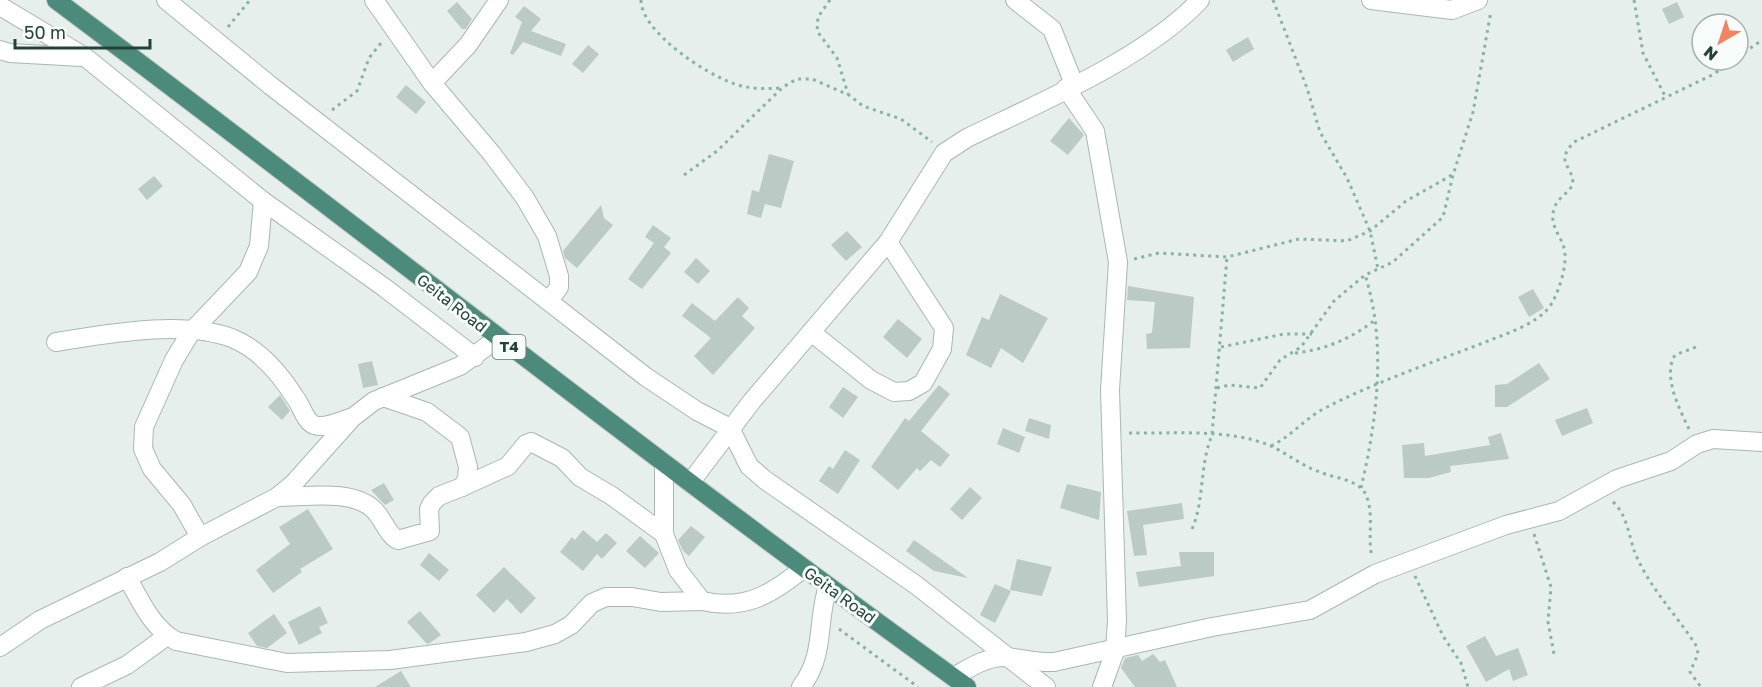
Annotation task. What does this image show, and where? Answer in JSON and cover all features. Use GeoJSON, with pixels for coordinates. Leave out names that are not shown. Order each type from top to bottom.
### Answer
{"type":"FeatureCollection","features":[{"type":"Feature","properties":{"kind":"highway","name":"Geita Road"},"geometry":{"type":"LineString","coordinates":[[56,0],[664,464],[960,682]]}},
{"type":"Feature","properties":{"kind":"street"},"geometry":{"type":"LineString","coordinates":[[166,0],[320,124],[668,392],[730,428],[748,466],[765,480],[916,585],[1046,687]]}},
{"type":"Feature","properties":{"kind":"street"},"geometry":{"type":"LineString","coordinates":[[374,0],[432,83],[492,154],[525,198],[547,236],[560,282],[549,301]]}},
{"type":"Feature","properties":{"kind":"street"},"geometry":{"type":"LineString","coordinates":[[432,83],[468,45],[499,0]]}},
{"type":"Feature","properties":{"kind":"street"},"geometry":{"type":"LineString","coordinates":[[1015,0],[1052,29],[1070,86],[1095,131],[1118,262],[1110,390],[1118,582],[1114,651],[1102,687]]}},
{"type":"Feature","properties":{"kind":"street"},"geometry":{"type":"LineString","coordinates":[[690,483],[730,428],[888,242],[945,153],[967,138],[1120,60],[1165,30],[1200,0]]}},
{"type":"Feature","properties":{"kind":"street"},"geometry":{"type":"LineString","coordinates":[[1371,0],[1452,10],[1478,0]]}},
{"type":"Feature","properties":{"kind":"street"},"geometry":{"type":"LineString","coordinates":[[0,6],[85,57],[263,201],[385,288],[475,357]]}},
{"type":"Feature","properties":{"kind":"street"},"geometry":{"type":"LineString","coordinates":[[0,50],[10,53],[85,57]]}},
{"type":"Feature","properties":{"kind":"street"},"geometry":{"type":"LineString","coordinates":[[200,537],[182,505],[152,468],[143,449],[144,427],[156,396],[191,332],[248,272],[259,246],[263,201]]}},
{"type":"Feature","properties":{"kind":"street"},"geometry":{"type":"LineString","coordinates":[[811,332],[871,380],[894,392],[909,391],[923,383],[942,349],[944,328],[888,242]]}},
{"type":"Feature","properties":{"kind":"street"},"geometry":{"type":"LineString","coordinates":[[56,342],[167,329],[233,339],[254,351],[282,379],[307,419],[314,425],[321,426],[352,418]]}},
{"type":"Feature","properties":{"kind":"street"},"geometry":{"type":"LineString","coordinates":[[0,647],[40,620],[160,562],[200,537],[277,497],[293,484],[352,418],[383,396],[441,375],[475,357],[498,338]]}},
{"type":"Feature","properties":{"kind":"street"},"geometry":{"type":"LineString","coordinates":[[383,396],[427,411],[460,437],[468,467],[467,479],[462,487]]}},
{"type":"Feature","properties":{"kind":"street"},"geometry":{"type":"LineString","coordinates":[[960,682],[976,664],[1005,657],[1045,663],[1114,651],[1212,627],[1310,610],[1376,574],[1408,561],[1530,518],[1559,511],[1617,479],[1671,460],[1697,444],[1713,440],[1762,442]]}},
{"type":"Feature","properties":{"kind":"street"},"geometry":{"type":"LineString","coordinates":[[277,497],[343,498],[360,501],[372,508],[386,523],[393,538],[401,541],[430,531],[429,509],[439,496],[508,466],[526,444],[531,442],[562,458],[580,477],[612,496],[664,534]]}},
{"type":"Feature","properties":{"kind":"street"},"geometry":{"type":"LineString","coordinates":[[664,464],[664,534],[678,570],[702,601]]}},
{"type":"Feature","properties":{"kind":"street"},"geometry":{"type":"LineString","coordinates":[[127,577],[148,613],[167,636],[195,646],[287,663],[390,660],[526,642],[555,634],[571,625],[592,603],[606,597],[632,597],[661,602],[702,601],[719,605],[756,599],[778,590],[804,568]]}},
{"type":"Feature","properties":{"kind":"street"},"geometry":{"type":"LineString","coordinates":[[801,687],[817,661],[821,644],[820,616],[828,586]]}},
{"type":"Feature","properties":{"kind":"street"},"geometry":{"type":"LineString","coordinates":[[81,687],[127,665],[167,636]]}},
{"type":"Feature","properties":{"kind":"path"},"geometry":{"type":"LineString","coordinates":[[218,40],[250,0]]}},
{"type":"Feature","properties":{"kind":"path"},"geometry":{"type":"LineString","coordinates":[[640,0],[642,12],[649,23],[678,50],[717,77],[753,88],[783,87]]}},
{"type":"Feature","properties":{"kind":"path"},"geometry":{"type":"LineString","coordinates":[[830,0],[818,17],[817,32],[837,58],[849,95]]}},
{"type":"Feature","properties":{"kind":"path"},"geometry":{"type":"LineString","coordinates":[[1273,0],[1311,99],[1320,132],[1347,178],[1370,231],[1378,269]]}},
{"type":"Feature","properties":{"kind":"path"},"geometry":{"type":"LineString","coordinates":[[1217,388],[1229,385],[1260,388],[1273,367],[1301,347],[1334,301],[1365,275],[1393,262],[1437,224],[1445,211],[1452,175],[1467,135],[1478,91],[1493,0]]}},
{"type":"Feature","properties":{"kind":"path"},"geometry":{"type":"LineString","coordinates":[[1634,0],[1643,53],[1666,98]]}},
{"type":"Feature","properties":{"kind":"path"},"geometry":{"type":"LineString","coordinates":[[320,124],[331,111],[357,91],[369,58],[396,30]]}},
{"type":"Feature","properties":{"kind":"path"},"geometry":{"type":"LineString","coordinates":[[1271,446],[1290,437],[1323,409],[1503,335],[1545,312],[1554,301],[1564,267],[1565,251],[1552,222],[1553,211],[1573,184],[1564,161],[1568,148],[1588,135],[1717,72]]}},
{"type":"Feature","properties":{"kind":"path"},"geometry":{"type":"LineString","coordinates":[[684,175],[717,151],[783,87],[797,79],[812,79],[849,95],[863,106],[901,119],[945,153]]}},
{"type":"Feature","properties":{"kind":"path"},"geometry":{"type":"LineString","coordinates":[[1118,262],[1159,253],[1227,257],[1299,239],[1347,241],[1370,231],[1406,201],[1452,175]]}},
{"type":"Feature","properties":{"kind":"path"},"geometry":{"type":"LineString","coordinates":[[1192,529],[1199,510],[1204,453],[1212,435],[1227,257]]}},
{"type":"Feature","properties":{"kind":"path"},"geometry":{"type":"LineString","coordinates":[[1365,275],[1379,350],[1377,385],[1361,488],[1368,503],[1371,522],[1370,549],[1376,574]]}},
{"type":"Feature","properties":{"kind":"path"},"geometry":{"type":"LineString","coordinates":[[1292,353],[1321,348],[1352,337],[1375,320]]}},
{"type":"Feature","properties":{"kind":"path"},"geometry":{"type":"LineString","coordinates":[[1221,347],[1284,334],[1312,334]]}},
{"type":"Feature","properties":{"kind":"path"},"geometry":{"type":"LineString","coordinates":[[1696,347],[1675,355],[1671,364],[1673,391],[1697,444]]}},
{"type":"Feature","properties":{"kind":"path"},"geometry":{"type":"LineString","coordinates":[[1111,432],[1212,435],[1246,439],[1271,446],[1300,464],[1361,488]]}},
{"type":"Feature","properties":{"kind":"path"},"geometry":{"type":"LineString","coordinates":[[1589,494],[1603,496],[1616,505],[1647,575],[1697,647],[1698,654],[1690,672],[1701,687]]}},
{"type":"Feature","properties":{"kind":"path"},"geometry":{"type":"LineString","coordinates":[[1530,518],[1551,587],[1548,622],[1554,654]]}},
{"type":"Feature","properties":{"kind":"path"},"geometry":{"type":"LineString","coordinates":[[1408,561],[1438,624],[1461,663],[1468,687]]}},
{"type":"Feature","properties":{"kind":"path"},"geometry":{"type":"LineString","coordinates":[[820,616],[918,687]]}},
{"type":"Feature","properties":{"kind":"building"},"geometry":{"type":"Polygon","coordinates":[[[457,2],[472,19],[466,29],[462,29],[447,11],[457,2]]]}},
{"type":"Feature","properties":{"kind":"building"},"geometry":{"type":"Polygon","coordinates":[[[1677,2],[1684,17],[1669,24],[1662,9],[1677,2]]]}},
{"type":"Feature","properties":{"kind":"building"},"geometry":{"type":"Polygon","coordinates":[[[524,6],[541,19],[531,31],[566,44],[561,56],[523,42],[513,55],[510,53],[522,22],[515,17],[524,6]]]}},
{"type":"Feature","properties":{"kind":"building"},"geometry":{"type":"Polygon","coordinates":[[[1248,37],[1254,49],[1233,62],[1226,50],[1248,37]]]}},
{"type":"Feature","properties":{"kind":"building"},"geometry":{"type":"Polygon","coordinates":[[[588,45],[599,54],[583,73],[572,64],[588,45]]]}},
{"type":"Feature","properties":{"kind":"building"},"geometry":{"type":"Polygon","coordinates":[[[406,85],[426,102],[416,114],[396,97],[406,85]]]}},
{"type":"Feature","properties":{"kind":"building"},"geometry":{"type":"Polygon","coordinates":[[[1069,118],[1084,135],[1068,155],[1050,141],[1069,118]]]}},
{"type":"Feature","properties":{"kind":"building"},"geometry":{"type":"Polygon","coordinates":[[[769,154],[794,161],[781,208],[765,204],[761,218],[747,214],[752,190],[759,192],[769,154]]]}},
{"type":"Feature","properties":{"kind":"building"},"geometry":{"type":"Polygon","coordinates":[[[154,176],[163,186],[147,200],[138,189],[154,176]]]}},
{"type":"Feature","properties":{"kind":"building"},"geometry":{"type":"Polygon","coordinates":[[[601,205],[604,218],[613,225],[577,268],[565,258],[563,251],[601,205]]]}},
{"type":"Feature","properties":{"kind":"building"},"geometry":{"type":"Polygon","coordinates":[[[653,225],[671,238],[664,247],[671,253],[642,289],[628,279],[654,243],[645,237],[653,225]]]}},
{"type":"Feature","properties":{"kind":"building"},"geometry":{"type":"Polygon","coordinates":[[[847,231],[862,247],[846,261],[831,245],[847,231]]]}},
{"type":"Feature","properties":{"kind":"building"},"geometry":{"type":"Polygon","coordinates":[[[696,258],[710,271],[698,284],[684,272],[696,258]]]}},
{"type":"Feature","properties":{"kind":"building"},"geometry":{"type":"Polygon","coordinates":[[[1128,286],[1194,297],[1190,348],[1147,349],[1146,334],[1152,333],[1155,302],[1127,300],[1128,286]]]}},
{"type":"Feature","properties":{"kind":"building"},"geometry":{"type":"Polygon","coordinates":[[[1533,289],[1544,308],[1529,317],[1518,297],[1533,289]]]}},
{"type":"Feature","properties":{"kind":"building"},"geometry":{"type":"Polygon","coordinates":[[[1000,294],[1048,318],[1023,363],[1001,348],[991,368],[966,355],[982,317],[989,320],[1000,294]]]}},
{"type":"Feature","properties":{"kind":"building"},"geometry":{"type":"Polygon","coordinates":[[[738,297],[749,308],[742,316],[755,328],[713,375],[694,356],[711,338],[682,316],[692,303],[715,321],[738,297]]]}},
{"type":"Feature","properties":{"kind":"building"},"geometry":{"type":"Polygon","coordinates":[[[898,319],[922,339],[907,358],[883,337],[898,319]]]}},
{"type":"Feature","properties":{"kind":"building"},"geometry":{"type":"Polygon","coordinates":[[[372,361],[378,385],[363,388],[358,364],[372,361]]]}},
{"type":"Feature","properties":{"kind":"building"},"geometry":{"type":"Polygon","coordinates":[[[1539,363],[1550,379],[1507,407],[1495,407],[1495,385],[1507,384],[1539,363]]]}},
{"type":"Feature","properties":{"kind":"building"},"geometry":{"type":"Polygon","coordinates":[[[939,385],[950,394],[921,431],[950,455],[940,467],[931,460],[920,471],[917,468],[898,490],[871,467],[905,418],[909,421],[939,385]]]}},
{"type":"Feature","properties":{"kind":"building"},"geometry":{"type":"Polygon","coordinates":[[[843,387],[858,397],[843,418],[829,407],[843,387]]]}},
{"type":"Feature","properties":{"kind":"building"},"geometry":{"type":"Polygon","coordinates":[[[280,395],[290,411],[282,420],[268,407],[280,395]]]}},
{"type":"Feature","properties":{"kind":"building"},"geometry":{"type":"Polygon","coordinates":[[[1587,408],[1593,423],[1562,436],[1555,420],[1587,408]]]}},
{"type":"Feature","properties":{"kind":"building"},"geometry":{"type":"Polygon","coordinates":[[[1029,418],[1051,425],[1049,439],[1025,431],[1029,418]]]}},
{"type":"Feature","properties":{"kind":"building"},"geometry":{"type":"Polygon","coordinates":[[[1003,428],[1025,437],[1019,453],[997,444],[1003,428]]]}},
{"type":"Feature","properties":{"kind":"building"},"geometry":{"type":"Polygon","coordinates":[[[1501,433],[1509,459],[1450,466],[1451,472],[1429,478],[1404,478],[1402,445],[1424,443],[1425,456],[1490,445],[1488,437],[1501,433]]]}},
{"type":"Feature","properties":{"kind":"building"},"geometry":{"type":"Polygon","coordinates":[[[845,450],[860,460],[838,494],[819,481],[829,466],[833,469],[845,450]]]}},
{"type":"Feature","properties":{"kind":"building"},"geometry":{"type":"Polygon","coordinates":[[[384,483],[394,500],[385,505],[371,490],[384,483]]]}},
{"type":"Feature","properties":{"kind":"building"},"geometry":{"type":"Polygon","coordinates":[[[1067,484],[1101,492],[1099,520],[1060,508],[1067,484]]]}},
{"type":"Feature","properties":{"kind":"building"},"geometry":{"type":"Polygon","coordinates":[[[970,487],[982,498],[962,520],[950,509],[970,487]]]}},
{"type":"Feature","properties":{"kind":"building"},"geometry":{"type":"Polygon","coordinates":[[[1182,503],[1184,519],[1143,525],[1147,555],[1134,556],[1127,511],[1182,503]]]}},
{"type":"Feature","properties":{"kind":"building"},"geometry":{"type":"Polygon","coordinates":[[[308,509],[333,549],[300,569],[302,572],[273,593],[256,570],[290,544],[279,527],[308,509]]]}},
{"type":"Feature","properties":{"kind":"building"},"geometry":{"type":"Polygon","coordinates":[[[691,526],[705,537],[689,556],[683,551],[678,540],[691,526]]]}},
{"type":"Feature","properties":{"kind":"building"},"geometry":{"type":"Polygon","coordinates":[[[583,530],[597,542],[606,533],[617,543],[602,559],[597,554],[583,571],[560,552],[572,537],[575,540],[583,530]]]}},
{"type":"Feature","properties":{"kind":"building"},"geometry":{"type":"Polygon","coordinates":[[[640,536],[659,553],[645,568],[626,551],[640,536]]]}},
{"type":"Feature","properties":{"kind":"building"},"geometry":{"type":"Polygon","coordinates":[[[914,540],[968,578],[934,571],[906,551],[914,540]]]}},
{"type":"Feature","properties":{"kind":"building"},"geometry":{"type":"Polygon","coordinates":[[[1179,552],[1214,552],[1214,576],[1139,587],[1136,572],[1181,566],[1179,552]]]}},
{"type":"Feature","properties":{"kind":"building"},"geometry":{"type":"Polygon","coordinates":[[[429,553],[449,570],[439,581],[420,565],[429,553]]]}},
{"type":"Feature","properties":{"kind":"building"},"geometry":{"type":"Polygon","coordinates":[[[1017,559],[1052,567],[1042,596],[1010,590],[1017,559]]]}},
{"type":"Feature","properties":{"kind":"building"},"geometry":{"type":"Polygon","coordinates":[[[504,567],[536,598],[521,614],[507,599],[494,613],[476,595],[504,567]]]}},
{"type":"Feature","properties":{"kind":"building"},"geometry":{"type":"Polygon","coordinates":[[[995,584],[1011,591],[995,623],[980,615],[995,584]]]}},
{"type":"Feature","properties":{"kind":"building"},"geometry":{"type":"Polygon","coordinates":[[[320,606],[328,623],[319,627],[322,633],[299,645],[288,622],[320,606]]]}},
{"type":"Feature","properties":{"kind":"building"},"geometry":{"type":"Polygon","coordinates":[[[420,611],[441,635],[427,644],[407,622],[420,611]]]}},
{"type":"Feature","properties":{"kind":"building"},"geometry":{"type":"Polygon","coordinates":[[[274,614],[287,633],[267,648],[257,646],[248,633],[274,614]]]}},
{"type":"Feature","properties":{"kind":"building"},"geometry":{"type":"Polygon","coordinates":[[[1485,636],[1496,656],[1518,648],[1528,675],[1513,681],[1509,669],[1486,682],[1466,646],[1485,636]]]}},
{"type":"Feature","properties":{"kind":"building"},"geometry":{"type":"Polygon","coordinates":[[[1153,654],[1160,662],[1165,660],[1177,687],[1135,687],[1121,668],[1125,658],[1138,655],[1142,661],[1153,654]]]}},
{"type":"Feature","properties":{"kind":"building"},"geometry":{"type":"Polygon","coordinates":[[[401,671],[411,687],[375,687],[401,671]]]}}]}
